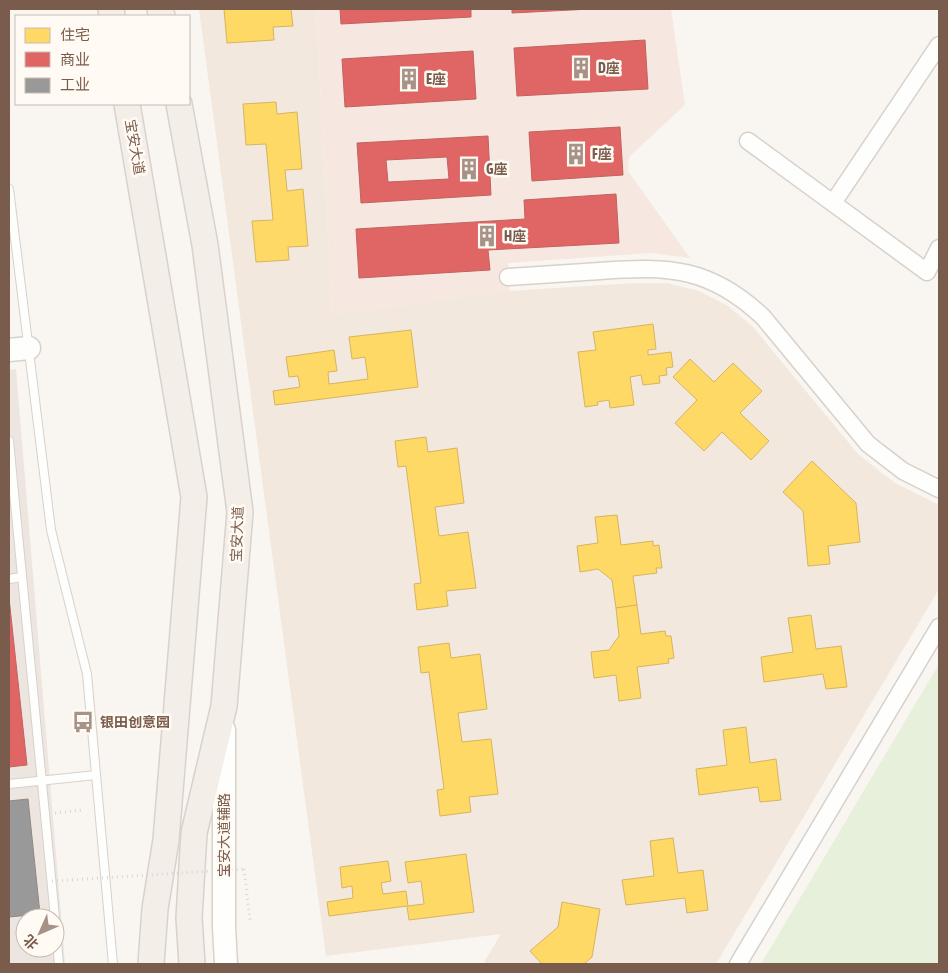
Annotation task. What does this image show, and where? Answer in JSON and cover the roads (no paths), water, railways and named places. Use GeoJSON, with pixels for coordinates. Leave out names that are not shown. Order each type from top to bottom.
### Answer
{"type":"FeatureCollection","features":[{"type":"Feature","properties":{"kind":"main road","name":"宝安大道"},"geometry":{"type":"LineString","coordinates":[[127,105],[194,497],[166,840],[155,909],[151,964]]}},
{"type":"Feature","properties":{"kind":"main road","name":"宝安大道"},"geometry":{"type":"LineString","coordinates":[[179,105],[205,245],[240,512],[224,706],[194,833],[190,918],[192,964]]}},
{"type":"Feature","properties":{"kind":"main road","name":"宝安大道辅路"},"geometry":{"type":"LineString","coordinates":[[224,706],[224,927],[226,964]]}},
{"type":"Feature","properties":{"kind":"main road"},"geometry":{"type":"LineString","coordinates":[[141,964],[155,909]]}},
{"type":"Feature","properties":{"kind":"street"},"geometry":{"type":"LineString","coordinates":[[833,203],[939,44]]}},
{"type":"Feature","properties":{"kind":"street"},"geometry":{"type":"LineString","coordinates":[[748,141],[927,272],[939,248]]}},
{"type":"Feature","properties":{"kind":"street"},"geometry":{"type":"LineString","coordinates":[[508,277],[651,267],[686,272],[720,285],[750,304],[763,317],[868,444],[903,470],[939,488]]}},
{"type":"Feature","properties":{"kind":"street"},"geometry":{"type":"LineString","coordinates":[[738,964],[939,627]]}},
{"type":"Feature","properties":{"kind":"lane"},"geometry":{"type":"LineString","coordinates":[[9,189],[19,349],[51,530],[87,674],[113,964]]}},
{"type":"Feature","properties":{"kind":"lane"},"geometry":{"type":"LineString","coordinates":[[9,441],[54,908]]}},
{"type":"Feature","properties":{"kind":"lane"},"geometry":{"type":"LineString","coordinates":[[9,579],[22,577]]}},
{"type":"Feature","properties":{"kind":"lane"},"geometry":{"type":"LineString","coordinates":[[9,784],[96,775]]}},
{"type":"Feature","properties":{"kind":"place","name":"D座"},"geometry":{"type":"Point","coordinates":[581,68]}},
{"type":"Feature","properties":{"kind":"place","name":"E座"},"geometry":{"type":"Point","coordinates":[409,79]}},
{"type":"Feature","properties":{"kind":"place","name":"F座"},"geometry":{"type":"Point","coordinates":[576,154]}},
{"type":"Feature","properties":{"kind":"place","name":"G座"},"geometry":{"type":"Point","coordinates":[469,169]}},
{"type":"Feature","properties":{"kind":"place","name":"H座"},"geometry":{"type":"Point","coordinates":[487,236]}},
{"type":"Feature","properties":{"kind":"place","name":"银田创意园"},"geometry":{"type":"Point","coordinates":[83,722]}}]}
